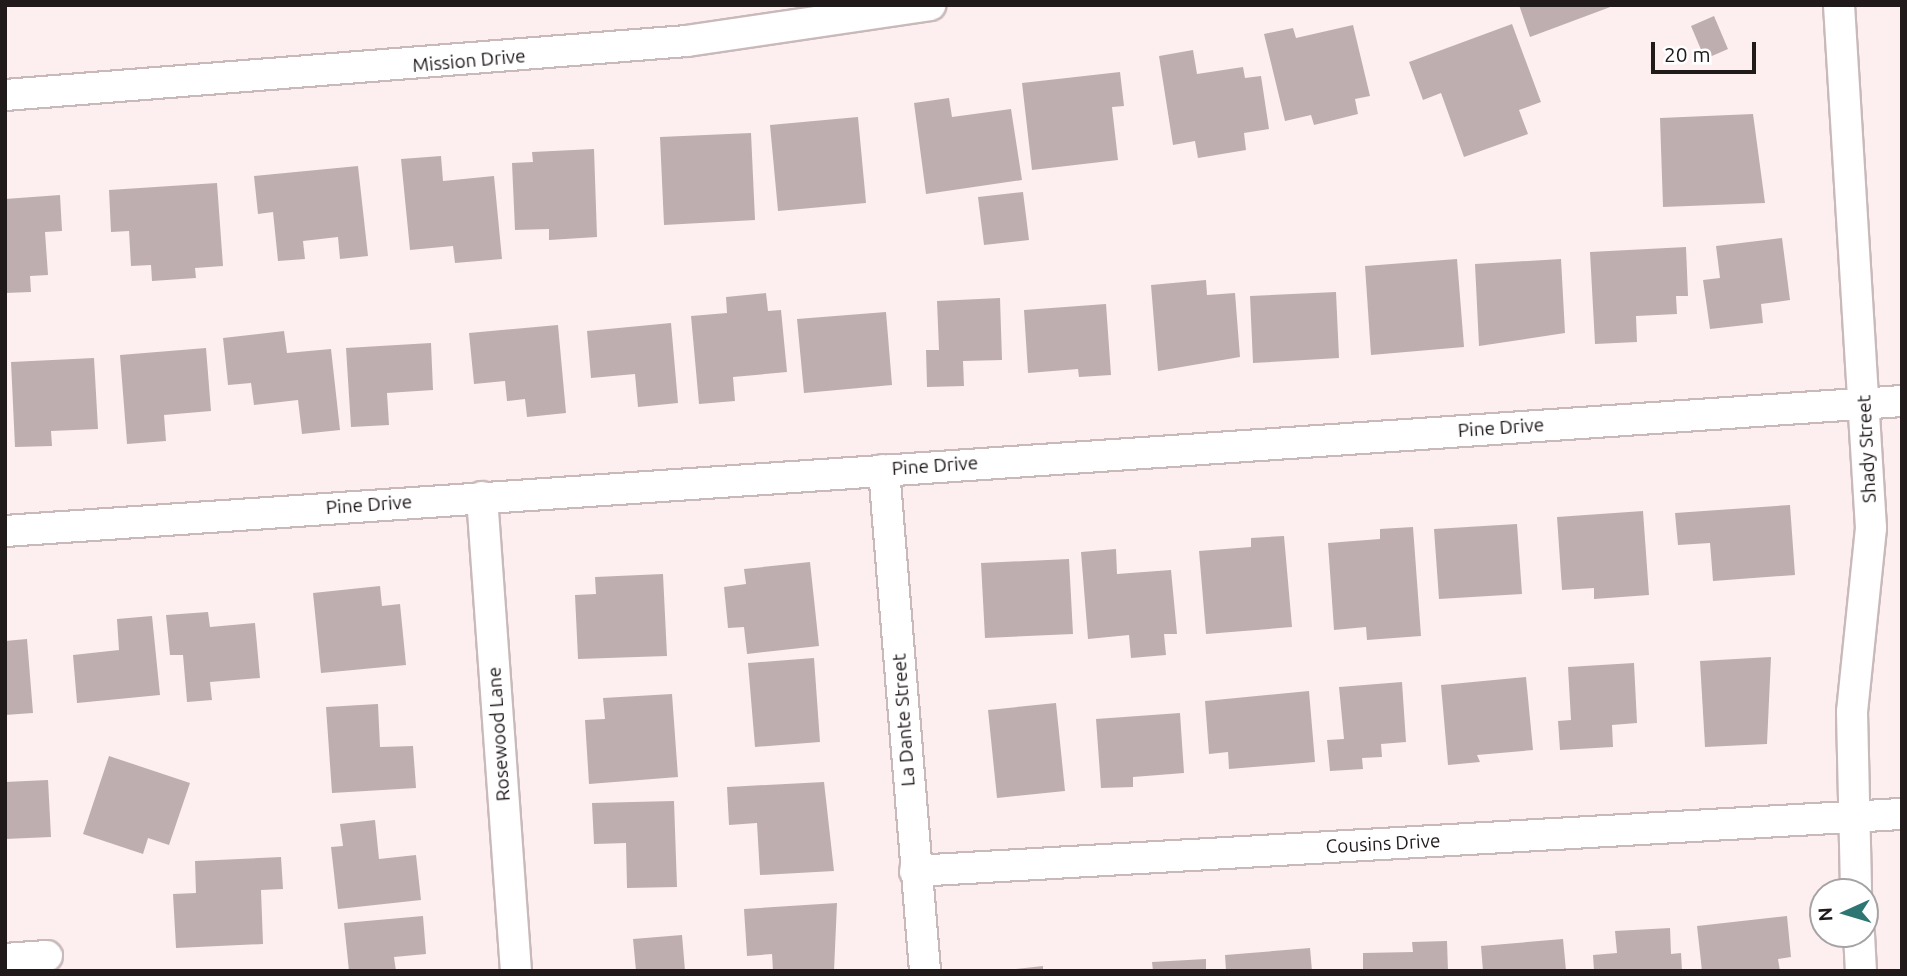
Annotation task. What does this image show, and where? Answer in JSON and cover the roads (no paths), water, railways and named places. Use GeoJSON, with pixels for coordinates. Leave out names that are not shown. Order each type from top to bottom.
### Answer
{"type":"FeatureCollection","features":[{"type":"Feature","properties":{"kind":"street","name":"Mission Drive"},"geometry":{"type":"LineString","coordinates":[[5,95],[687,41],[930,5]]}},
{"type":"Feature","properties":{"kind":"street","name":"Shady Street"},"geometry":{"type":"LineString","coordinates":[[1839,5],[1871,528],[1852,712],[1850,818],[1855,878]]}},
{"type":"Feature","properties":{"kind":"street","name":"Pine Drive"},"geometry":{"type":"LineString","coordinates":[[5,531],[1902,401]]}},
{"type":"Feature","properties":{"kind":"street","name":"La Dante Street"},"geometry":{"type":"LineString","coordinates":[[884,470],[925,971]]}},
{"type":"Feature","properties":{"kind":"street","name":"Rosewood Lane"},"geometry":{"type":"LineString","coordinates":[[482,497],[516,971]]}},
{"type":"Feature","properties":{"kind":"street","name":"Cousins Drive"},"geometry":{"type":"LineString","coordinates":[[915,871],[1902,814]]}},
{"type":"Feature","properties":{"kind":"street"},"geometry":{"type":"LineString","coordinates":[[1860,948],[1861,971]]}},
{"type":"Feature","properties":{"kind":"street"},"geometry":{"type":"LineString","coordinates":[[5,960],[47,956]]}}]}
